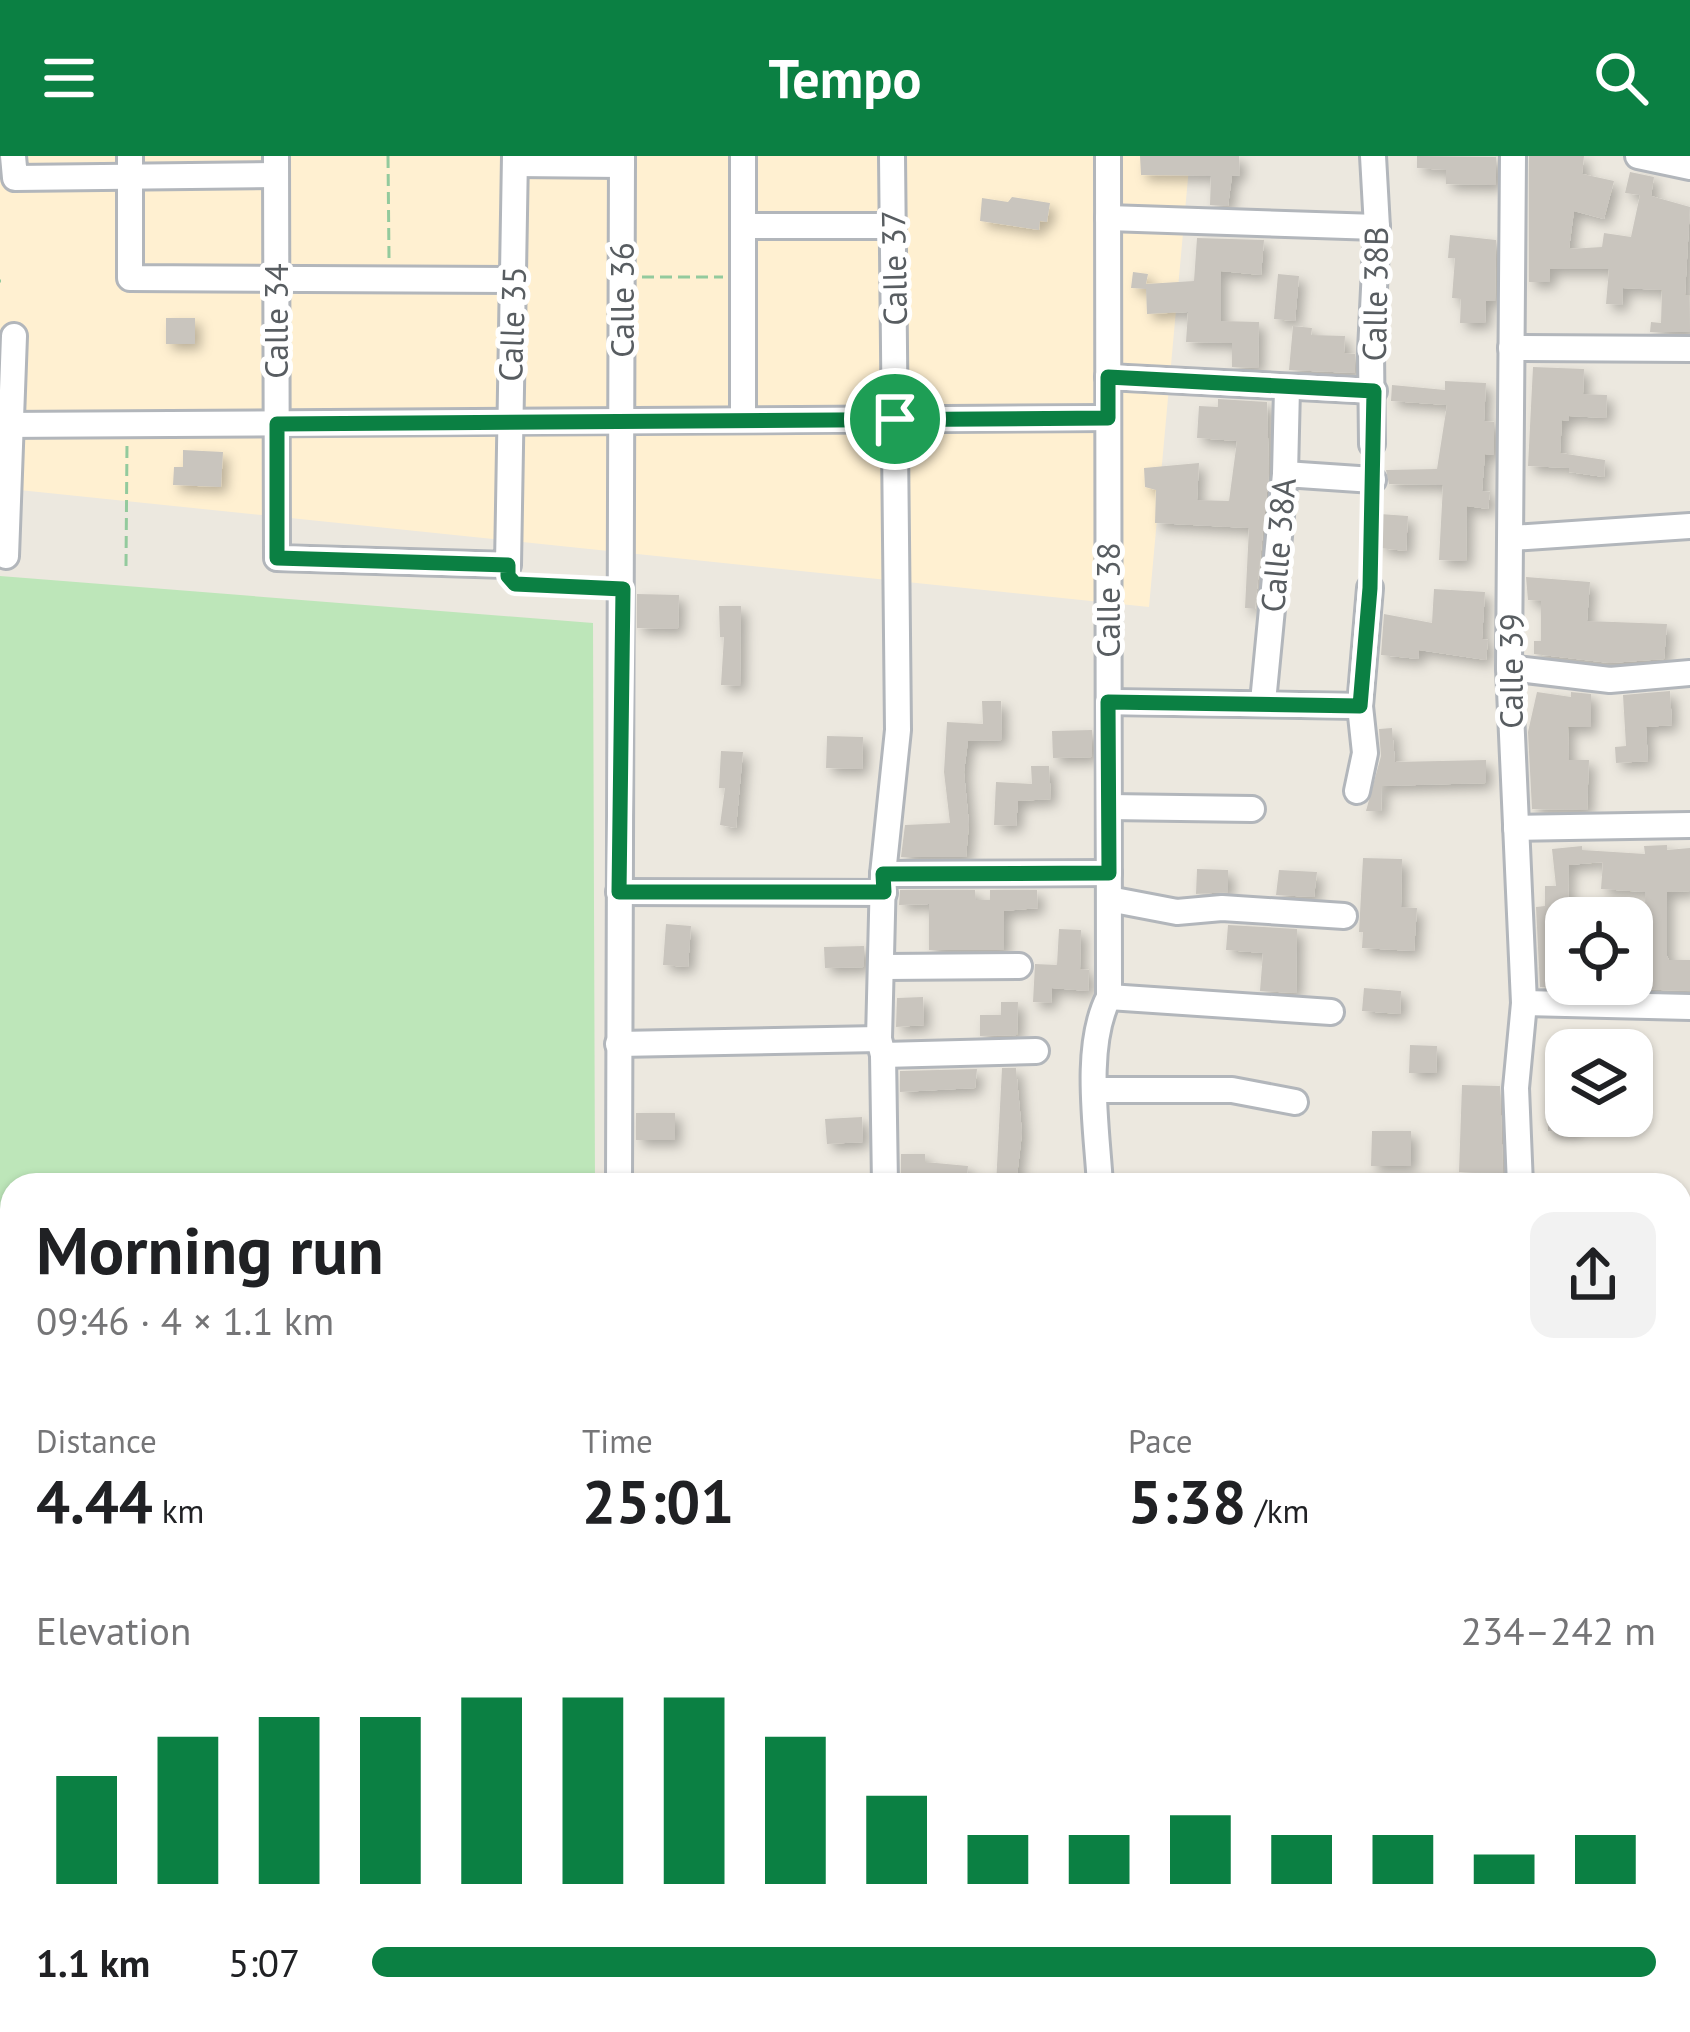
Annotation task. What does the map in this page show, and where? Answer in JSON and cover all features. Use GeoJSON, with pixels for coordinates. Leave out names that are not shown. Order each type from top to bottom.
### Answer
{"type":"FeatureCollection","features":[{"type":"Feature","properties":{"kind":"street"},"geometry":{"type":"LineString","coordinates":[[742,156],[742,420]]}},
{"type":"Feature","properties":{"kind":"street","name":"Calle 37"},"geometry":{"type":"LineString","coordinates":[[885,1173],[884,884],[898,730],[892,156]]}},
{"type":"Feature","properties":{"kind":"street","name":"Calle 38"},"geometry":{"type":"LineString","coordinates":[[1099,1173],[1094,1090],[1099,1017],[1109,997],[1108,156]]}},
{"type":"Feature","properties":{"kind":"street","name":"Calle 38B"},"geometry":{"type":"LineString","coordinates":[[1372,444],[1378,227],[1373,156]]}},
{"type":"Feature","properties":{"kind":"street","name":"Calle 39"},"geometry":{"type":"LineString","coordinates":[[1513,156],[1509,668],[1524,1003],[1516,1088],[1520,1173]]}},
{"type":"Feature","properties":{"kind":"street"},"geometry":{"type":"LineString","coordinates":[[1638,156],[1690,166]]}},
{"type":"Feature","properties":{"kind":"street"},"geometry":{"type":"LineString","coordinates":[[515,160],[622,160]]}},
{"type":"Feature","properties":{"kind":"street","name":"Calle 35"},"geometry":{"type":"LineString","coordinates":[[508,565],[515,160]]}},
{"type":"Feature","properties":{"kind":"street","name":"Calle 36"},"geometry":{"type":"LineString","coordinates":[[619,1173],[622,160]]}},
{"type":"Feature","properties":{"kind":"street"},"geometry":{"type":"LineString","coordinates":[[14,167],[276,165]]}},
{"type":"Feature","properties":{"kind":"street","name":"Calle 34"},"geometry":{"type":"LineString","coordinates":[[276,165],[277,558],[508,565]]}},
{"type":"Feature","properties":{"kind":"street"},"geometry":{"type":"LineString","coordinates":[[130,166],[130,278],[514,280]]}},
{"type":"Feature","properties":{"kind":"street"},"geometry":{"type":"LineString","coordinates":[[1108,218],[1378,227]]}},
{"type":"Feature","properties":{"kind":"street"},"geometry":{"type":"LineString","coordinates":[[743,226],[893,226]]}},
{"type":"Feature","properties":{"kind":"street"},"geometry":{"type":"LineString","coordinates":[[6,556],[5,425],[14,336]]}},
{"type":"Feature","properties":{"kind":"street"},"geometry":{"type":"LineString","coordinates":[[1511,348],[1690,349]]}},
{"type":"Feature","properties":{"kind":"street"},"geometry":{"type":"LineString","coordinates":[[1108,377],[1374,391]]}},
{"type":"Feature","properties":{"kind":"street","name":"Calle 38A"},"geometry":{"type":"LineString","coordinates":[[1263,702],[1285,474],[1287,388]]}},
{"type":"Feature","properties":{"kind":"street"},"geometry":{"type":"LineString","coordinates":[[5,425],[1108,418]]}},
{"type":"Feature","properties":{"kind":"street"},"geometry":{"type":"LineString","coordinates":[[1285,474],[1373,480]]}},
{"type":"Feature","properties":{"kind":"street"},"geometry":{"type":"LineString","coordinates":[[1512,538],[1690,526]]}},
{"type":"Feature","properties":{"kind":"street"},"geometry":{"type":"LineString","coordinates":[[1357,791],[1365,753],[1360,706],[1370,588]]}},
{"type":"Feature","properties":{"kind":"street"},"geometry":{"type":"LineString","coordinates":[[1509,668],[1610,680],[1690,673]]}},
{"type":"Feature","properties":{"kind":"street"},"geometry":{"type":"LineString","coordinates":[[1108,702],[1360,706]]}},
{"type":"Feature","properties":{"kind":"street"},"geometry":{"type":"LineString","coordinates":[[1109,807],[1252,809]]}},
{"type":"Feature","properties":{"kind":"street"},"geometry":{"type":"LineString","coordinates":[[1516,828],[1690,825]]}},
{"type":"Feature","properties":{"kind":"street"},"geometry":{"type":"LineString","coordinates":[[619,892],[884,884],[1109,886],[1177,912],[1222,908],[1344,916]]}},
{"type":"Feature","properties":{"kind":"street"},"geometry":{"type":"LineString","coordinates":[[884,967],[1019,966]]}},
{"type":"Feature","properties":{"kind":"street"},"geometry":{"type":"LineString","coordinates":[[1109,997],[1330,1012]]}},
{"type":"Feature","properties":{"kind":"street"},"geometry":{"type":"LineString","coordinates":[[1524,1003],[1690,1007]]}},
{"type":"Feature","properties":{"kind":"street"},"geometry":{"type":"LineString","coordinates":[[618,1044],[1036,1051]]}},
{"type":"Feature","properties":{"kind":"street"},"geometry":{"type":"LineString","coordinates":[[1094,1090],[1232,1090],[1295,1102]]}},
{"type":"Feature","properties":{"kind":"path"},"geometry":{"type":"LineString","coordinates":[[388,156],[389,278]]}},
{"type":"Feature","properties":{"kind":"path"},"geometry":{"type":"LineString","coordinates":[[622,278],[743,277]]}},
{"type":"Feature","properties":{"kind":"path"},"geometry":{"type":"LineString","coordinates":[[126,566],[127,424]]}},
{"type":"Feature","properties":{"kind":"path"},"geometry":{"type":"LineString","coordinates":[[1370,588],[1373,480]]}},
{"type":"Feature","properties":{"kind":"path"},"geometry":{"type":"LineString","coordinates":[[508,565],[508,576],[515,584],[623,589]]}},
{"type":"Feature","properties":{"kind":"shaded area"},"geometry":{"type":"Polygon","coordinates":[[[0,156],[1190,156],[1149,607],[0,488],[0,156]]]}},
{"type":"Feature","properties":{"kind":"green space"},"geometry":{"type":"Polygon","coordinates":[[[0,576],[593,623],[595,1173],[0,1173],[0,576]]]}},
{"type":"Feature","properties":{"kind":"building"},"geometry":{"type":"Polygon","coordinates":[[[1140,156],[1239,156],[1240,175],[1232,176],[1228,206],[1210,205],[1211,176],[1141,175],[1140,156]]]}},
{"type":"Feature","properties":{"kind":"building"},"geometry":{"type":"Polygon","coordinates":[[[1417,156],[1496,157],[1496,185],[1446,184],[1446,170],[1417,168],[1417,156]]]}},
{"type":"Feature","properties":{"kind":"building"},"geometry":{"type":"Polygon","coordinates":[[[1529,156],[1584,156],[1582,174],[1614,181],[1604,219],[1574,211],[1569,249],[1602,247],[1604,233],[1631,237],[1640,195],[1625,193],[1630,172],[1654,177],[1651,196],[1690,207],[1685,295],[1689,295],[1690,332],[1650,332],[1651,322],[1661,323],[1662,290],[1623,288],[1622,305],[1606,304],[1609,269],[1550,269],[1550,282],[1529,282],[1529,156]]]}},
{"type":"Feature","properties":{"kind":"building"},"geometry":{"type":"Polygon","coordinates":[[[1012,197],[1050,203],[1047,222],[1040,221],[1039,230],[980,221],[982,198],[1008,202],[1012,197]]]}},
{"type":"Feature","properties":{"kind":"building"},"geometry":{"type":"Polygon","coordinates":[[[1450,235],[1496,240],[1495,301],[1486,301],[1485,323],[1460,323],[1461,299],[1452,298],[1455,258],[1448,258],[1450,235]]]}},
{"type":"Feature","properties":{"kind":"building"},"geometry":{"type":"Polygon","coordinates":[[[1197,238],[1264,240],[1261,275],[1221,271],[1221,321],[1259,322],[1258,368],[1232,367],[1232,343],[1186,342],[1188,312],[1147,314],[1146,289],[1131,288],[1133,272],[1148,274],[1146,284],[1194,281],[1197,238]]]}},
{"type":"Feature","properties":{"kind":"building"},"geometry":{"type":"Polygon","coordinates":[[[1278,274],[1299,276],[1295,321],[1274,319],[1278,274]]]}},
{"type":"Feature","properties":{"kind":"building"},"geometry":{"type":"Polygon","coordinates":[[[166,318],[195,318],[195,344],[166,344],[166,318]]]}},
{"type":"Feature","properties":{"kind":"building"},"geometry":{"type":"Polygon","coordinates":[[[1293,326],[1312,328],[1311,335],[1345,336],[1344,353],[1355,354],[1355,373],[1289,370],[1293,326]]]}},
{"type":"Feature","properties":{"kind":"building"},"geometry":{"type":"Polygon","coordinates":[[[1533,367],[1584,369],[1583,394],[1607,395],[1606,418],[1569,416],[1569,421],[1562,420],[1560,453],[1605,460],[1604,477],[1569,472],[1569,468],[1528,466],[1533,367]]]}},
{"type":"Feature","properties":{"kind":"building"},"geometry":{"type":"Polygon","coordinates":[[[1445,381],[1486,383],[1484,421],[1494,422],[1494,455],[1485,454],[1482,491],[1490,492],[1488,509],[1467,506],[1466,561],[1439,560],[1443,485],[1389,484],[1386,470],[1437,469],[1447,405],[1391,401],[1392,385],[1445,390],[1445,381]]]}},
{"type":"Feature","properties":{"kind":"building"},"geometry":{"type":"Polygon","coordinates":[[[1218,399],[1267,402],[1269,473],[1255,609],[1245,608],[1249,528],[1155,523],[1156,490],[1145,487],[1144,468],[1199,463],[1197,500],[1229,501],[1237,441],[1197,438],[1199,406],[1218,407],[1218,399]]]}},
{"type":"Feature","properties":{"kind":"building"},"geometry":{"type":"Polygon","coordinates":[[[183,450],[223,452],[221,487],[173,485],[174,467],[183,467],[183,450]]]}},
{"type":"Feature","properties":{"kind":"building"},"geometry":{"type":"Polygon","coordinates":[[[1380,514],[1408,516],[1406,551],[1380,548],[1380,514]]]}},
{"type":"Feature","properties":{"kind":"building"},"geometry":{"type":"Polygon","coordinates":[[[1526,577],[1590,582],[1587,621],[1667,624],[1664,659],[1610,663],[1534,654],[1534,641],[1541,641],[1541,601],[1528,600],[1526,577]]]}},
{"type":"Feature","properties":{"kind":"building"},"geometry":{"type":"Polygon","coordinates":[[[1434,589],[1485,592],[1482,639],[1488,640],[1486,660],[1419,650],[1418,659],[1381,655],[1384,614],[1432,623],[1434,589]]]}},
{"type":"Feature","properties":{"kind":"building"},"geometry":{"type":"Polygon","coordinates":[[[637,594],[679,595],[678,629],[637,628],[637,594]]]}},
{"type":"Feature","properties":{"kind":"building"},"geometry":{"type":"Polygon","coordinates":[[[719,606],[741,606],[740,686],[721,685],[724,637],[720,637],[719,606]]]}},
{"type":"Feature","properties":{"kind":"building"},"geometry":{"type":"Polygon","coordinates":[[[1670,691],[1672,725],[1646,727],[1648,761],[1616,763],[1615,747],[1626,746],[1623,695],[1670,691]]]}},
{"type":"Feature","properties":{"kind":"building"},"geometry":{"type":"Polygon","coordinates":[[[1537,692],[1571,697],[1571,692],[1591,694],[1591,727],[1568,727],[1569,760],[1589,760],[1587,810],[1532,809],[1528,732],[1537,692]]]}},
{"type":"Feature","properties":{"kind":"building"},"geometry":{"type":"Polygon","coordinates":[[[982,701],[1001,701],[1002,740],[968,741],[966,857],[901,857],[905,825],[950,823],[944,772],[947,722],[983,724],[982,701]]]}},
{"type":"Feature","properties":{"kind":"building"},"geometry":{"type":"Polygon","coordinates":[[[1392,728],[1395,762],[1486,760],[1486,783],[1382,786],[1381,811],[1366,811],[1381,756],[1379,729],[1392,728]]]}},
{"type":"Feature","properties":{"kind":"building"},"geometry":{"type":"Polygon","coordinates":[[[1092,730],[1092,757],[1053,758],[1052,731],[1092,730]]]}},
{"type":"Feature","properties":{"kind":"building"},"geometry":{"type":"Polygon","coordinates":[[[827,736],[863,737],[862,769],[826,768],[827,736]]]}},
{"type":"Feature","properties":{"kind":"building"},"geometry":{"type":"Polygon","coordinates":[[[721,751],[743,752],[736,828],[720,825],[725,788],[719,788],[721,751]]]}},
{"type":"Feature","properties":{"kind":"building"},"geometry":{"type":"Polygon","coordinates":[[[1031,766],[1049,766],[1051,799],[1018,801],[1016,826],[994,825],[996,782],[1032,784],[1031,766]]]}},
{"type":"Feature","properties":{"kind":"building"},"geometry":{"type":"Polygon","coordinates":[[[1582,846],[1582,850],[1645,854],[1644,846],[1690,848],[1690,891],[1667,892],[1667,956],[1690,960],[1690,991],[1653,990],[1653,897],[1645,897],[1645,892],[1601,889],[1603,862],[1569,865],[1568,897],[1545,897],[1545,886],[1556,886],[1552,849],[1582,846]]]}},
{"type":"Feature","properties":{"kind":"building"},"geometry":{"type":"Polygon","coordinates":[[[1363,858],[1402,859],[1401,907],[1417,908],[1414,951],[1362,948],[1363,858]]]}},
{"type":"Feature","properties":{"kind":"building"},"geometry":{"type":"Polygon","coordinates":[[[1197,869],[1228,870],[1228,892],[1196,894],[1197,869]]]}},
{"type":"Feature","properties":{"kind":"building"},"geometry":{"type":"Polygon","coordinates":[[[1279,870],[1317,872],[1314,897],[1276,895],[1279,870]]]}},
{"type":"Feature","properties":{"kind":"building"},"geometry":{"type":"Polygon","coordinates":[[[900,890],[975,890],[976,900],[990,900],[990,890],[1037,890],[1038,908],[1004,911],[1004,950],[929,950],[929,904],[899,905],[900,890]]]}},
{"type":"Feature","properties":{"kind":"building"},"geometry":{"type":"Polygon","coordinates":[[[1545,906],[1545,987],[1540,987],[1536,907],[1545,906]]]}},
{"type":"Feature","properties":{"kind":"building"},"geometry":{"type":"Polygon","coordinates":[[[666,924],[691,926],[688,967],[663,965],[666,924]]]}},
{"type":"Feature","properties":{"kind":"building"},"geometry":{"type":"Polygon","coordinates":[[[1228,925],[1297,929],[1296,993],[1260,991],[1263,953],[1226,950],[1228,925]]]}},
{"type":"Feature","properties":{"kind":"building"},"geometry":{"type":"Polygon","coordinates":[[[1059,929],[1081,930],[1080,969],[1089,970],[1088,991],[1052,988],[1051,1003],[1033,1002],[1035,964],[1057,965],[1059,929]]]}},
{"type":"Feature","properties":{"kind":"building"},"geometry":{"type":"Polygon","coordinates":[[[864,946],[864,967],[825,968],[824,947],[864,946]]]}},
{"type":"Feature","properties":{"kind":"building"},"geometry":{"type":"Polygon","coordinates":[[[1364,988],[1401,991],[1400,1014],[1362,1011],[1364,988]]]}},
{"type":"Feature","properties":{"kind":"building"},"geometry":{"type":"Polygon","coordinates":[[[923,997],[924,1025],[896,1027],[897,998],[923,997]]]}},
{"type":"Feature","properties":{"kind":"building"},"geometry":{"type":"Polygon","coordinates":[[[1001,1002],[1018,1002],[1017,1035],[980,1036],[980,1015],[1001,1015],[1001,1002]]]}},
{"type":"Feature","properties":{"kind":"building"},"geometry":{"type":"Polygon","coordinates":[[[1410,1045],[1437,1046],[1436,1073],[1409,1073],[1410,1045]]]}},
{"type":"Feature","properties":{"kind":"building"},"geometry":{"type":"Polygon","coordinates":[[[1002,1068],[1016,1068],[1022,1133],[1017,1173],[997,1173],[1002,1068]]]}},
{"type":"Feature","properties":{"kind":"building"},"geometry":{"type":"Polygon","coordinates":[[[977,1069],[975,1088],[900,1092],[900,1071],[977,1069]]]}},
{"type":"Feature","properties":{"kind":"building"},"geometry":{"type":"Polygon","coordinates":[[[1462,1085],[1500,1086],[1503,1173],[1459,1172],[1462,1085]]]}},
{"type":"Feature","properties":{"kind":"building"},"geometry":{"type":"Polygon","coordinates":[[[636,1113],[675,1113],[675,1140],[636,1140],[636,1113]]]}},
{"type":"Feature","properties":{"kind":"building"},"geometry":{"type":"Polygon","coordinates":[[[862,1117],[863,1142],[827,1144],[825,1119],[862,1117]]]}},
{"type":"Feature","properties":{"kind":"building"},"geometry":{"type":"Polygon","coordinates":[[[1372,1131],[1411,1131],[1411,1166],[1371,1166],[1372,1131]]]}},
{"type":"Feature","properties":{"kind":"building"},"geometry":{"type":"Polygon","coordinates":[[[901,1154],[925,1154],[925,1162],[968,1166],[967,1173],[901,1173],[901,1154]]]}},
{"type":"Feature","properties":{"kind":"route"},"geometry":{"type":"LineString","coordinates":[[1108,377],[1374,391],[1370,588],[1360,706],[1108,702],[1109,873],[883,874],[884,892],[619,892],[623,589],[515,584],[508,576],[508,565],[277,558],[277,424],[895,419],[1108,418],[1108,377]]}}]}
